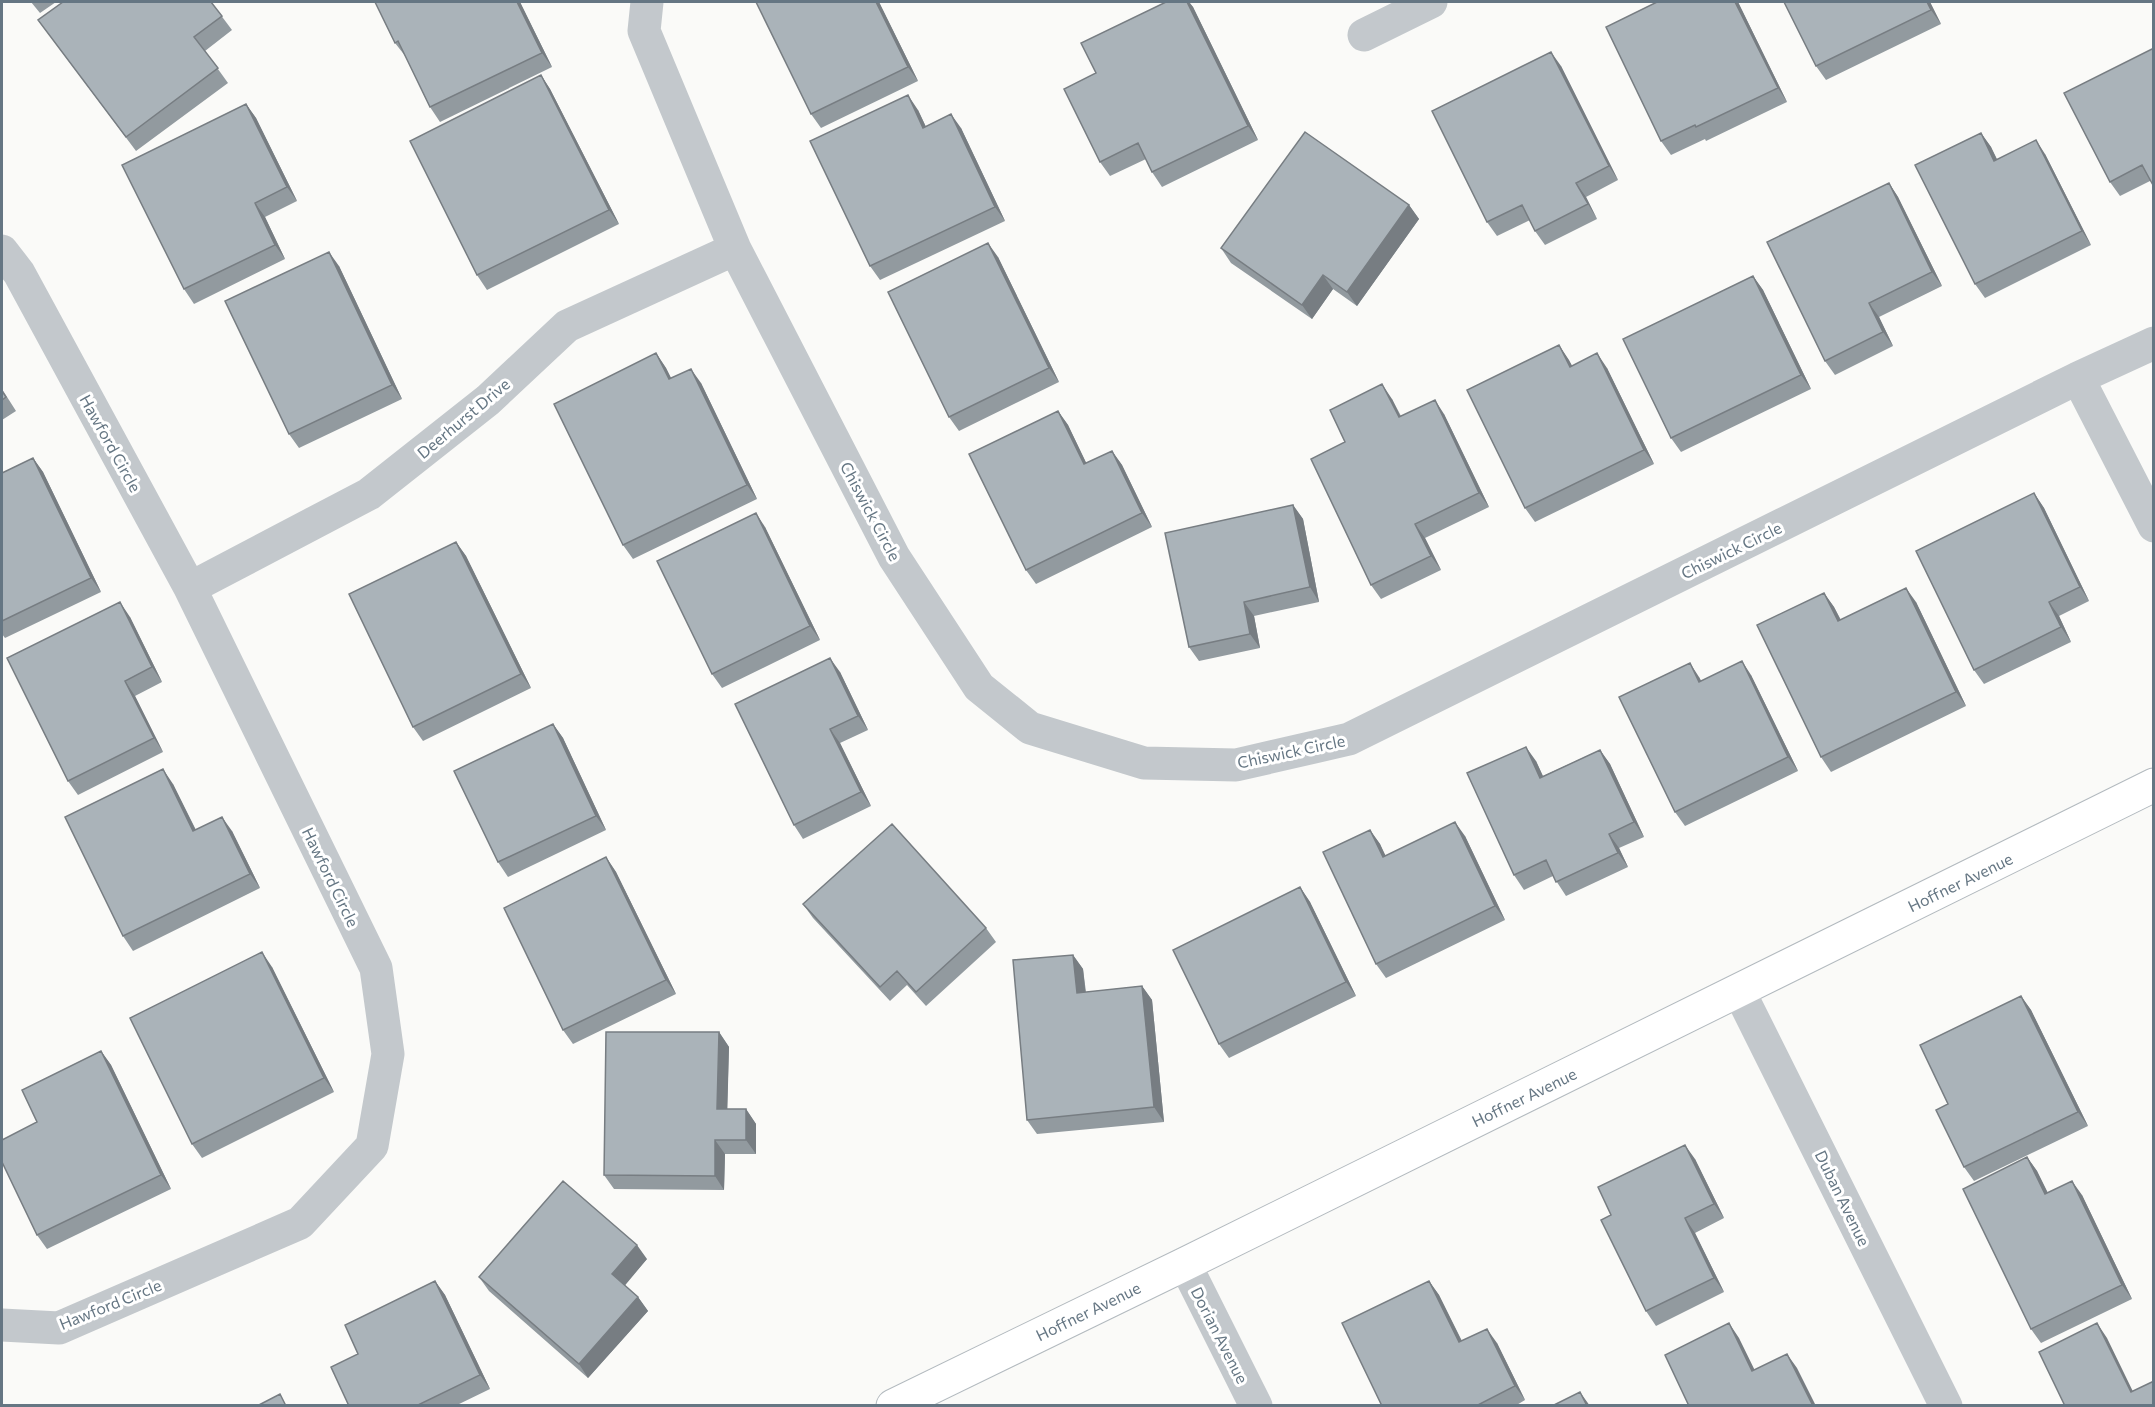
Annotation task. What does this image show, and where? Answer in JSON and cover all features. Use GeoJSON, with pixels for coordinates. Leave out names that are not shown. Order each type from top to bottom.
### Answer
{"type":"FeatureCollection","features":[{"type":"Feature","properties":{"kind":"main road","name":"Hoffner Avenue"},"geometry":{"type":"LineString","coordinates":[[893,1406],[2154,785]]}},
{"type":"Feature","properties":{"kind":"street","name":"Chiswick Circle"},"geometry":{"type":"LineString","coordinates":[[647,2],[644,31],[735,249],[894,557],[979,687],[1030,728],[1144,763],[1236,765],[1348,740],[2078,378],[2153,345]]}},
{"type":"Feature","properties":{"kind":"street"},"geometry":{"type":"LineString","coordinates":[[1364,35],[1431,2]]}},
{"type":"Feature","properties":{"kind":"street","name":"Deerhurst Drive"},"geometry":{"type":"LineString","coordinates":[[190,588],[369,494],[488,400],[567,326],[735,249]]}},
{"type":"Feature","properties":{"kind":"street","name":"Hawford Circle"},"geometry":{"type":"LineString","coordinates":[[2,251],[19,273],[190,588],[376,968],[388,1054],[372,1146],[300,1223],[60,1328],[2,1325]]}},
{"type":"Feature","properties":{"kind":"street"},"geometry":{"type":"LineString","coordinates":[[2078,378],[2154,526]]}},
{"type":"Feature","properties":{"kind":"street","name":"Duban Avenue"},"geometry":{"type":"LineString","coordinates":[[1739,991],[1946,1406]]}},
{"type":"Feature","properties":{"kind":"street","name":"Dorian Avenue"},"geometry":{"type":"LineString","coordinates":[[1185,1264],[1256,1406]]}},
{"type":"Feature","properties":{"kind":"building"},"geometry":{"type":"Polygon","coordinates":[[[63,2],[211,2],[222,16],[194,37],[218,68],[126,137],[38,20],[63,2]]]}},
{"type":"Feature","properties":{"kind":"building"},"geometry":{"type":"Polygon","coordinates":[[[375,2],[517,2],[542,53],[430,107],[398,41],[395,43],[375,2]]]}},
{"type":"Feature","properties":{"kind":"building"},"geometry":{"type":"Polygon","coordinates":[[[756,2],[876,2],[908,67],[811,114],[756,2]]]}},
{"type":"Feature","properties":{"kind":"building"},"geometry":{"type":"Polygon","coordinates":[[[1166,2],[1187,2],[1248,126],[1152,172],[1138,143],[1100,162],[1064,89],[1096,73],[1081,43],[1166,2]]]}},
{"type":"Feature","properties":{"kind":"building"},"geometry":{"type":"Polygon","coordinates":[[[1657,2],[1735,2],[1778,88],[1661,141],[1606,27],[1657,2]]]}},
{"type":"Feature","properties":{"kind":"building"},"geometry":{"type":"Polygon","coordinates":[[[1784,2],[1927,2],[1931,10],[1816,66],[1784,2]]]}},
{"type":"Feature","properties":{"kind":"building"},"geometry":{"type":"Polygon","coordinates":[[[2154,48],[2154,187],[2142,165],[2110,182],[2064,93],[2154,48]]]}},
{"type":"Feature","properties":{"kind":"building"},"geometry":{"type":"Polygon","coordinates":[[[1551,52],[1609,166],[1576,183],[1588,204],[1535,231],[1522,205],[1487,222],[1432,111],[1551,52]]]}},
{"type":"Feature","properties":{"kind":"building"},"geometry":{"type":"Polygon","coordinates":[[[541,75],[609,210],[477,275],[410,141],[541,75]]]}},
{"type":"Feature","properties":{"kind":"building"},"geometry":{"type":"Polygon","coordinates":[[[908,95],[923,128],[951,114],[995,207],[870,266],[810,141],[908,95]]]}},
{"type":"Feature","properties":{"kind":"building"},"geometry":{"type":"Polygon","coordinates":[[[246,104],[287,187],[255,203],[275,245],[184,289],[122,165],[246,104]]]}},
{"type":"Feature","properties":{"kind":"building"},"geometry":{"type":"Polygon","coordinates":[[[1305,132],[1409,205],[1347,292],[1323,275],[1302,305],[1221,248],[1305,132]]]}},
{"type":"Feature","properties":{"kind":"building"},"geometry":{"type":"Polygon","coordinates":[[[1981,133],[1994,161],[2036,140],[2082,231],[1975,284],[1915,165],[1981,133]]]}},
{"type":"Feature","properties":{"kind":"building"},"geometry":{"type":"Polygon","coordinates":[[[1889,183],[1932,272],[1869,303],[1883,332],[1825,361],[1767,242],[1889,183]]]}},
{"type":"Feature","properties":{"kind":"building"},"geometry":{"type":"Polygon","coordinates":[[[988,243],[1049,368],[949,417],[888,292],[988,243]]]}},
{"type":"Feature","properties":{"kind":"building"},"geometry":{"type":"Polygon","coordinates":[[[329,252],[392,385],[289,434],[225,301],[329,252]]]}},
{"type":"Feature","properties":{"kind":"building"},"geometry":{"type":"Polygon","coordinates":[[[1753,276],[1801,375],[1671,438],[1623,339],[1753,276]]]}},
{"type":"Feature","properties":{"kind":"building"},"geometry":{"type":"Polygon","coordinates":[[[1559,345],[1570,367],[1597,353],[1644,450],[1525,508],[1467,390],[1559,345]]]}},
{"type":"Feature","properties":{"kind":"building"},"geometry":{"type":"Polygon","coordinates":[[[656,353],[669,379],[691,369],[747,485],[623,545],[554,404],[656,353]]]}},
{"type":"Feature","properties":{"kind":"building"},"geometry":{"type":"Polygon","coordinates":[[[1382,384],[1399,417],[1435,400],[1479,493],[1415,524],[1431,556],[1371,585],[1311,459],[1345,442],[1330,410],[1382,384]]]}},
{"type":"Feature","properties":{"kind":"building"},"geometry":{"type":"Polygon","coordinates":[[[1058,411],[1084,464],[1112,451],[1142,513],[1026,570],[969,454],[1058,411]]]}},
{"type":"Feature","properties":{"kind":"building"},"geometry":{"type":"Polygon","coordinates":[[[33,458],[91,578],[2,621],[2,473],[33,458]]]}},
{"type":"Feature","properties":{"kind":"building"},"geometry":{"type":"Polygon","coordinates":[[[2034,493],[2080,587],[2049,602],[2061,627],[1974,670],[1916,551],[2034,493]]]}},
{"type":"Feature","properties":{"kind":"building"},"geometry":{"type":"Polygon","coordinates":[[[1293,505],[1310,587],[1244,602],[1250,634],[1189,647],[1165,533],[1293,505]]]}},
{"type":"Feature","properties":{"kind":"building"},"geometry":{"type":"Polygon","coordinates":[[[756,513],[810,626],[712,674],[657,561],[756,513]]]}},
{"type":"Feature","properties":{"kind":"building"},"geometry":{"type":"Polygon","coordinates":[[[456,542],[521,674],[413,727],[349,594],[456,542]]]}},
{"type":"Feature","properties":{"kind":"building"},"geometry":{"type":"Polygon","coordinates":[[[1906,588],[1956,692],[1821,757],[1757,625],[1824,593],[1838,621],[1906,588]]]}},
{"type":"Feature","properties":{"kind":"building"},"geometry":{"type":"Polygon","coordinates":[[[120,602],[152,667],[125,681],[154,738],[68,781],[7,658],[120,602]]]}},
{"type":"Feature","properties":{"kind":"building"},"geometry":{"type":"Polygon","coordinates":[[[830,658],[858,716],[830,729],[861,792],[794,825],[735,704],[830,658]]]}},
{"type":"Feature","properties":{"kind":"building"},"geometry":{"type":"Polygon","coordinates":[[[1742,661],[1788,757],[1675,812],[1619,697],[1690,663],[1699,682],[1742,661]]]}},
{"type":"Feature","properties":{"kind":"building"},"geometry":{"type":"Polygon","coordinates":[[[553,724],[596,816],[498,862],[454,771],[553,724]]]}},
{"type":"Feature","properties":{"kind":"building"},"geometry":{"type":"Polygon","coordinates":[[[1526,747],[1540,778],[1600,750],[1634,822],[1609,834],[1618,853],[1556,882],[1546,860],[1514,875],[1467,773],[1526,747]]]}},
{"type":"Feature","properties":{"kind":"building"},"geometry":{"type":"Polygon","coordinates":[[[163,769],[193,831],[222,817],[250,874],[123,936],[65,817],[163,769]]]}},
{"type":"Feature","properties":{"kind":"building"},"geometry":{"type":"Polygon","coordinates":[[[1455,822],[1495,906],[1376,964],[1323,852],[1370,830],[1383,857],[1455,822]]]}},
{"type":"Feature","properties":{"kind":"building"},"geometry":{"type":"Polygon","coordinates":[[[892,824],[986,928],[916,992],[897,971],[880,987],[803,904],[892,824]]]}},
{"type":"Feature","properties":{"kind":"building"},"geometry":{"type":"Polygon","coordinates":[[[606,857],[666,980],[563,1030],[504,908],[606,857]]]}},
{"type":"Feature","properties":{"kind":"building"},"geometry":{"type":"Polygon","coordinates":[[[1300,887],[1346,982],[1219,1044],[1173,950],[1300,887]]]}},
{"type":"Feature","properties":{"kind":"building"},"geometry":{"type":"Polygon","coordinates":[[[262,952],[324,1078],[192,1144],[130,1018],[262,952]]]}},
{"type":"Feature","properties":{"kind":"building"},"geometry":{"type":"Polygon","coordinates":[[[1073,955],[1077,993],[1142,986],[1154,1107],[1027,1120],[1013,960],[1073,955]]]}},
{"type":"Feature","properties":{"kind":"building"},"geometry":{"type":"Polygon","coordinates":[[[2021,996],[2078,1112],[1964,1167],[1936,1110],[1948,1104],[1920,1045],[2021,996]]]}},
{"type":"Feature","properties":{"kind":"building"},"geometry":{"type":"Polygon","coordinates":[[[606,1032],[719,1032],[717,1109],[746,1109],[746,1140],[715,1140],[715,1176],[604,1175],[606,1032]]]}},
{"type":"Feature","properties":{"kind":"building"},"geometry":{"type":"Polygon","coordinates":[[[101,1051],[161,1175],[37,1235],[2,1162],[2,1140],[37,1122],[22,1090],[101,1051]]]}},
{"type":"Feature","properties":{"kind":"building"},"geometry":{"type":"Polygon","coordinates":[[[1685,1145],[1714,1204],[1685,1218],[1714,1278],[1646,1311],[1601,1220],[1611,1215],[1598,1187],[1685,1145]]]}},
{"type":"Feature","properties":{"kind":"building"},"geometry":{"type":"Polygon","coordinates":[[[2027,1157],[2045,1194],[2072,1181],[2122,1285],[2031,1329],[1963,1189],[2027,1157]]]}},
{"type":"Feature","properties":{"kind":"building"},"geometry":{"type":"Polygon","coordinates":[[[563,1181],[637,1245],[612,1274],[638,1297],[579,1364],[479,1277],[563,1181]]]}},
{"type":"Feature","properties":{"kind":"building"},"geometry":{"type":"Polygon","coordinates":[[[435,1281],[480,1375],[416,1406],[349,1406],[331,1367],[358,1354],[345,1325],[435,1281]]]}},
{"type":"Feature","properties":{"kind":"building"},"geometry":{"type":"Polygon","coordinates":[[[1429,1281],[1459,1342],[1487,1329],[1515,1386],[1476,1406],[1382,1406],[1342,1323],[1429,1281]]]}},
{"type":"Feature","properties":{"kind":"building"},"geometry":{"type":"Polygon","coordinates":[[[1729,1323],[1752,1371],[1787,1354],[1813,1406],[1689,1406],[1665,1355],[1729,1323]]]}},
{"type":"Feature","properties":{"kind":"building"},"geometry":{"type":"Polygon","coordinates":[[[2097,1323],[2131,1392],[2154,1381],[2154,1406],[2065,1406],[2039,1352],[2097,1323]]]}},
{"type":"Feature","properties":{"kind":"building"},"geometry":{"type":"Polygon","coordinates":[[[1580,1392],[1587,1406],[1552,1406],[1580,1392]]]}},
{"type":"Feature","properties":{"kind":"building"},"geometry":{"type":"Polygon","coordinates":[[[280,1394],[286,1406],[257,1406],[280,1394]]]}}]}
